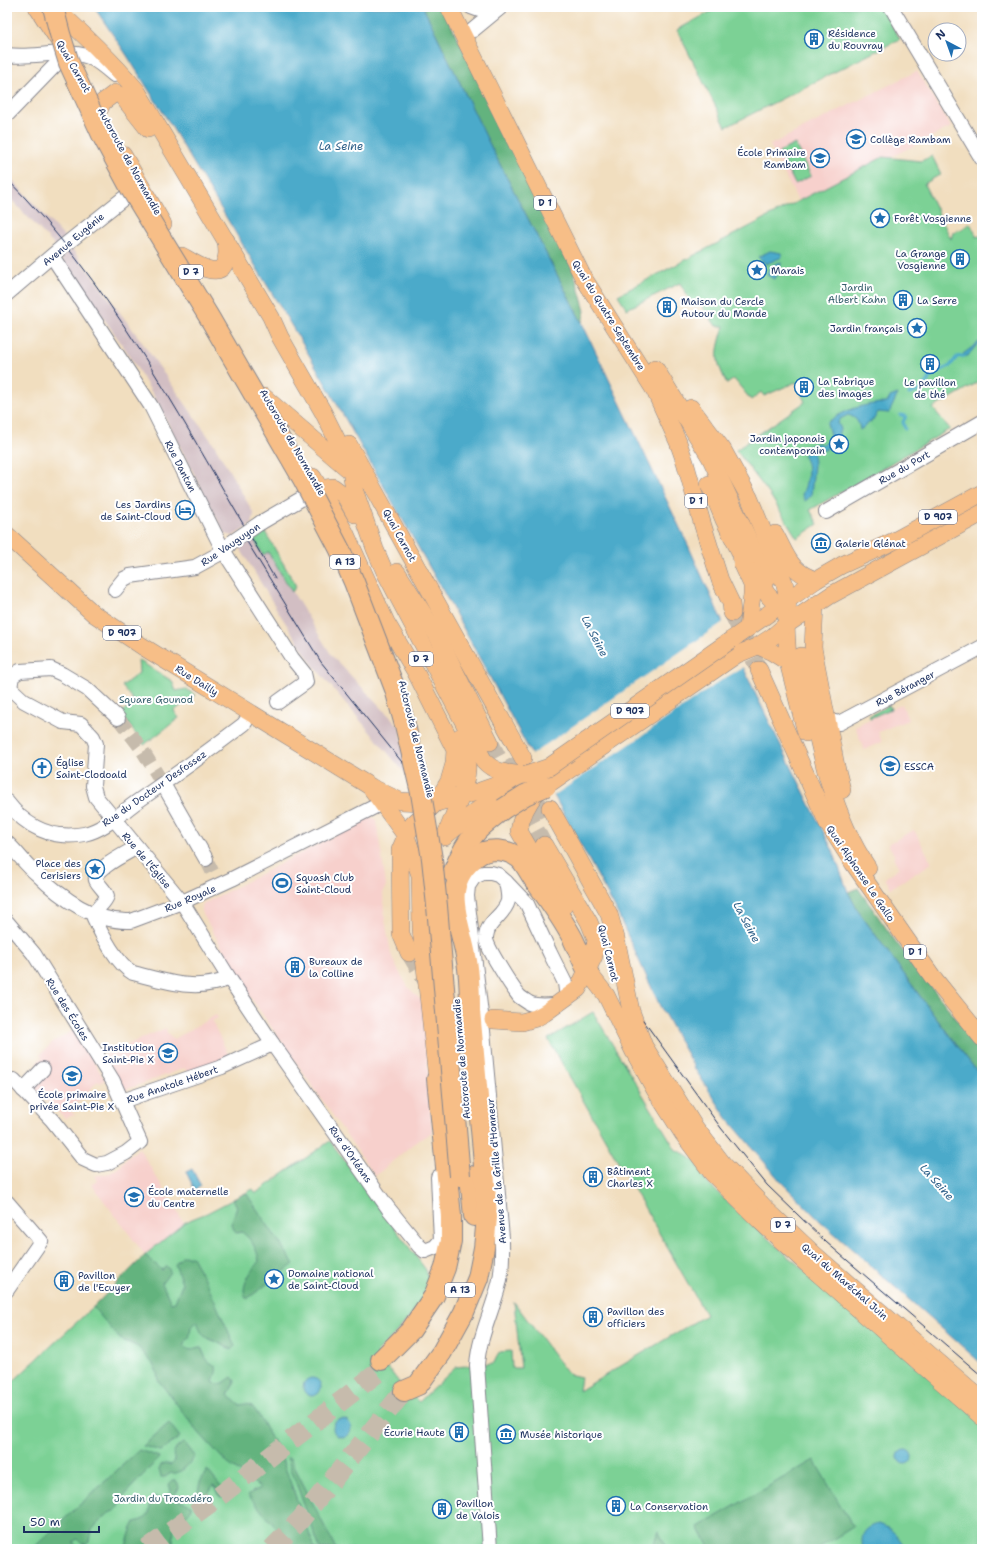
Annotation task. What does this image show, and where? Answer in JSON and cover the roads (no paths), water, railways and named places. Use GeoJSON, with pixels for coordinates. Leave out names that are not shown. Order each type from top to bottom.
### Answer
{"type":"FeatureCollection","features":[{"type":"Feature","properties":{"kind":"highway","name":"Autoroute de Normandie"},"geometry":{"type":"LineString","coordinates":[[54,7],[69,63],[103,138],[131,189],[209,317],[303,479],[340,550],[395,688],[405,725],[418,780],[432,858],[465,1176],[474,1216],[466,1274],[454,1307],[434,1346],[404,1391],[418,1385],[442,1352],[464,1312],[478,1278],[484,1248],[488,1217],[470,1010]]}},
{"type":"Feature","properties":{"kind":"highway","name":"Autoroute de Normandie"},"geometry":{"type":"LineString","coordinates":[[64,7],[79,59],[112,133],[313,474],[350,546],[395,655],[417,729],[431,791],[448,905],[465,1176],[460,1243],[454,1271],[442,1300],[419,1335],[383,1363],[411,1330],[434,1296],[445,1268],[451,1241],[451,1216],[437,1079]]}},
{"type":"Feature","properties":{"kind":"highway"},"geometry":{"type":"LineString","coordinates":[[470,1010],[449,906],[449,890],[452,876],[464,847],[479,829],[503,809],[525,795],[546,786]]}},
{"type":"Feature","properties":{"kind":"highway"},"geometry":{"type":"LineString","coordinates":[[470,1010],[467,959],[455,904],[455,891],[462,870],[481,853],[497,850],[507,852],[519,859],[561,919],[588,972]]}},
{"type":"Feature","properties":{"kind":"main road","name":"Quai Carnot"},"geometry":{"type":"LineString","coordinates":[[37,7],[67,53],[182,256],[345,532],[386,622],[415,671],[455,750],[454,764],[449,781],[436,803]]}},
{"type":"Feature","properties":{"kind":"main road","name":"Quai Carnot"},"geometry":{"type":"LineString","coordinates":[[54,7],[82,32],[121,72],[137,91],[271,317],[280,337],[326,419],[351,471],[369,498],[393,545],[518,758],[321,394],[287,335],[271,317]]}},
{"type":"Feature","properties":{"kind":"main road","name":"Quai du Quatre Septembre"},"geometry":{"type":"LineString","coordinates":[[449,7],[583,277],[710,457],[767,579]]}},
{"type":"Feature","properties":{"kind":"main road","name":"Quai du Quatre Septembre"},"geometry":{"type":"LineString","coordinates":[[461,7],[593,273],[658,384],[683,456],[720,580],[731,603],[732,613]]}},
{"type":"Feature","properties":{"kind":"main road"},"geometry":{"type":"LineString","coordinates":[[99,110],[103,102],[110,96],[115,93],[122,96],[151,132],[168,142]]}},
{"type":"Feature","properties":{"kind":"main road"},"geometry":{"type":"LineString","coordinates":[[182,256],[205,269],[216,271],[222,268],[227,258],[225,238]]}},
{"type":"Feature","properties":{"kind":"main road"},"geometry":{"type":"LineString","coordinates":[[658,384],[689,406],[723,450],[749,496],[757,515],[784,582],[787,613],[800,651],[828,720],[836,766],[856,857]]}},
{"type":"Feature","properties":{"kind":"main road"},"geometry":{"type":"LineString","coordinates":[[658,384],[669,407],[686,436],[717,500],[724,520],[741,554],[742,563],[750,579],[752,592],[748,628],[734,648]]}},
{"type":"Feature","properties":{"kind":"main road","name":"Quai Carnot"},"geometry":{"type":"LineString","coordinates":[[264,397],[351,471],[354,489],[384,570],[484,761],[494,770],[504,773],[526,775]]}},
{"type":"Feature","properties":{"kind":"main road"},"geometry":{"type":"LineString","coordinates":[[319,489],[333,487],[344,496],[375,549]]}},
{"type":"Feature","properties":{"kind":"main road","name":"Quai Carnot"},"geometry":{"type":"LineString","coordinates":[[354,489],[378,539],[437,635],[490,742]]}},
{"type":"Feature","properties":{"kind":"main road","name":"D 907"},"geometry":{"type":"LineString","coordinates":[[408,953],[401,934],[400,850],[413,824],[436,803],[460,797],[549,767],[734,648],[758,646],[816,580],[842,565],[894,541],[982,493]]}},
{"type":"Feature","properties":{"kind":"main road","name":"D 907"},"geometry":{"type":"LineString","coordinates":[[748,628],[787,613],[815,605],[982,513]]}},
{"type":"Feature","properties":{"kind":"main road"},"geometry":{"type":"LineString","coordinates":[[757,515],[766,521],[788,560],[797,571],[806,577],[816,580]]}},
{"type":"Feature","properties":{"kind":"main road","name":"Quai Carnot"},"geometry":{"type":"LineString","coordinates":[[345,532],[359,544],[460,735],[466,752],[467,768],[460,797]]}},
{"type":"Feature","properties":{"kind":"main road","name":"Rue Dailly"},"geometry":{"type":"LineString","coordinates":[[7,536],[94,614],[142,646],[371,787],[403,801],[436,803]]}},
{"type":"Feature","properties":{"kind":"main road"},"geometry":{"type":"LineString","coordinates":[[734,648],[826,586],[864,565],[894,541]]}},
{"type":"Feature","properties":{"kind":"main road"},"geometry":{"type":"LineString","coordinates":[[741,554],[748,560],[761,588],[787,613]]}},
{"type":"Feature","properties":{"kind":"main road"},"geometry":{"type":"LineString","coordinates":[[815,605],[800,651],[816,772],[834,820],[856,857]]}},
{"type":"Feature","properties":{"kind":"main road"},"geometry":{"type":"LineString","coordinates":[[758,646],[772,652],[800,651]]}},
{"type":"Feature","properties":{"kind":"main road","name":"D 907"},"geometry":{"type":"LineString","coordinates":[[588,972],[586,951],[579,934],[519,831],[523,814],[528,803],[538,792],[734,648]]}},
{"type":"Feature","properties":{"kind":"main road","name":"Quai Alphonse Le Gallo"},"geometry":{"type":"LineString","coordinates":[[759,670],[828,824],[856,857],[932,976],[982,1038]]}},
{"type":"Feature","properties":{"kind":"main road"},"geometry":{"type":"LineString","coordinates":[[420,875],[444,837],[479,808],[507,792],[526,775]]}},
{"type":"Feature","properties":{"kind":"main road","name":"D 907"},"geometry":{"type":"LineString","coordinates":[[371,787],[406,836]]}},
{"type":"Feature","properties":{"kind":"main road","name":"D 7"},"geometry":{"type":"LineString","coordinates":[[444,837],[460,797]]}},
{"type":"Feature","properties":{"kind":"main road","name":"Quai Carnot"},"geometry":{"type":"LineString","coordinates":[[631,1011],[616,938],[609,914],[548,813],[600,918],[607,940],[623,1013],[634,1052]]}},
{"type":"Feature","properties":{"kind":"main road"},"geometry":{"type":"LineString","coordinates":[[406,836],[420,875],[422,929],[437,1079]]}},
{"type":"Feature","properties":{"kind":"main road","name":"Quai Carnot"},"geometry":{"type":"LineString","coordinates":[[493,1020],[522,1022],[536,1018],[562,1002],[578,989],[588,972],[594,956],[596,939],[589,922],[544,845]]}},
{"type":"Feature","properties":{"kind":"main road","name":"Quai Alphonse Le Gallo"},"geometry":{"type":"LineString","coordinates":[[856,857],[865,863],[940,970],[982,1022]]}},
{"type":"Feature","properties":{"kind":"main road","name":"D 7"},"geometry":{"type":"LineString","coordinates":[[588,972],[606,996],[634,1052]]}},
{"type":"Feature","properties":{"kind":"main road","name":"Quai du Maréchal Juin"},"geometry":{"type":"LineString","coordinates":[[631,1011],[644,1046],[666,1083],[694,1126],[723,1164],[768,1211],[815,1255],[982,1400]]}},
{"type":"Feature","properties":{"kind":"main road","name":"Quai du Maréchal Juin"},"geometry":{"type":"LineString","coordinates":[[634,1052],[655,1090],[683,1134],[712,1172],[760,1221],[807,1264],[982,1417]]}},
{"type":"Feature","properties":{"kind":"street"},"geometry":{"type":"LineString","coordinates":[[471,7],[483,11],[499,9]]}},
{"type":"Feature","properties":{"kind":"street"},"geometry":{"type":"LineString","coordinates":[[891,7],[982,159]]}},
{"type":"Feature","properties":{"kind":"street"},"geometry":{"type":"LineString","coordinates":[[473,30],[499,9]]}},
{"type":"Feature","properties":{"kind":"street"},"geometry":{"type":"LineString","coordinates":[[7,115],[67,53]]}},
{"type":"Feature","properties":{"kind":"street"},"geometry":{"type":"LineString","coordinates":[[7,55],[67,53],[89,57],[101,64],[114,75],[132,96],[144,105]]}},
{"type":"Feature","properties":{"kind":"street","name":"Avenue Eugénie"},"geometry":{"type":"LineString","coordinates":[[7,294],[141,184]]}},
{"type":"Feature","properties":{"kind":"street","name":"Rue Dantan"},"geometry":{"type":"LineString","coordinates":[[52,256],[151,406],[292,658],[304,673],[306,682],[278,702]]}},
{"type":"Feature","properties":{"kind":"street","name":"Rue du Port"},"geometry":{"type":"LineString","coordinates":[[826,512],[982,422]]}},
{"type":"Feature","properties":{"kind":"street","name":"Rue Vauguyon"},"geometry":{"type":"LineString","coordinates":[[115,590],[124,579],[130,576],[195,567],[260,523],[319,489]]}},
{"type":"Feature","properties":{"kind":"street","name":"Rue Béranger"},"geometry":{"type":"LineString","coordinates":[[828,720],[839,723],[982,647]]}},
{"type":"Feature","properties":{"kind":"street"},"geometry":{"type":"LineString","coordinates":[[9,681],[20,671],[50,669],[62,674],[87,689],[118,718]]}},
{"type":"Feature","properties":{"kind":"street","name":"Rue de l'Église"},"geometry":{"type":"LineString","coordinates":[[9,681],[24,701],[63,722],[80,724],[93,737],[96,748],[94,792],[96,798],[182,902]]}},
{"type":"Feature","properties":{"kind":"street","name":"Rue du Docteur Desfossez"},"geometry":{"type":"LineString","coordinates":[[7,802],[16,814],[39,829],[52,833],[83,834],[112,819],[163,784],[244,724],[251,713]]}},
{"type":"Feature","properties":{"kind":"street"},"geometry":{"type":"LineString","coordinates":[[163,784],[206,859]]}},
{"type":"Feature","properties":{"kind":"street","name":"Rue Royale"},"geometry":{"type":"LineString","coordinates":[[7,843],[44,881],[67,899],[94,914],[123,922],[131,922],[182,902],[217,881],[382,803]]}},
{"type":"Feature","properties":{"kind":"street"},"geometry":{"type":"LineString","coordinates":[[137,847],[98,872],[96,880],[107,896],[105,901],[96,909],[94,920],[119,960],[127,970],[133,973],[193,986],[217,983],[229,978]]}},
{"type":"Feature","properties":{"kind":"street","name":"Avenue de la Grille d'Honneur"},"geometry":{"type":"LineString","coordinates":[[490,1549],[477,1365],[480,1344],[499,1283],[502,1238],[483,1031],[467,896],[468,886],[474,877],[482,873],[498,876],[506,882],[527,904],[550,953],[564,978],[567,990],[562,1002]]}},
{"type":"Feature","properties":{"kind":"street"},"geometry":{"type":"LineString","coordinates":[[506,882],[508,900],[504,910],[488,926],[486,943],[520,996],[530,1003],[540,1005],[562,1002]]}},
{"type":"Feature","properties":{"kind":"street","name":"Rue d'Orléans"},"geometry":{"type":"LineString","coordinates":[[182,902],[229,978],[272,1042],[388,1208],[419,1246],[425,1251],[435,1247],[441,1240],[436,1141],[437,1079]]}},
{"type":"Feature","properties":{"kind":"street","name":"Rue des Écoles"},"geometry":{"type":"LineString","coordinates":[[7,922],[34,954],[113,1081],[122,1101]]}},
{"type":"Feature","properties":{"kind":"street","name":"Rue Anatole Hébert"},"geometry":{"type":"LineString","coordinates":[[43,1069],[18,1085],[52,1120],[83,1159],[96,1165],[107,1163],[126,1153],[140,1142],[122,1101],[222,1067],[266,1048],[272,1042]]}},
{"type":"Feature","properties":{"kind":"street"},"geometry":{"type":"LineString","coordinates":[[7,1202],[41,1241],[7,1290]]}},
{"type":"Feature","properties":{"kind":"water","name":"La Seine"},"geometry":{"type":"Polygon","coordinates":[[[94,7],[423,7],[494,153],[582,323],[688,545],[757,697],[833,851],[848,892],[858,911],[982,1078],[982,1364],[819,1220],[782,1183],[727,1118],[695,1069],[660,1006],[615,908],[447,598],[308,353],[167,119],[94,7]]]}},
{"type":"Feature","properties":{"kind":"water"},"geometry":{"type":"Polygon","coordinates":[[[770,251],[781,253],[782,257],[766,264],[758,257],[770,251]]]}},
{"type":"Feature","properties":{"kind":"water"},"geometry":{"type":"Polygon","coordinates":[[[781,262],[780,272],[774,279],[767,275],[772,266],[781,262]]]}},
{"type":"Feature","properties":{"kind":"water"},"geometry":{"type":"Polygon","coordinates":[[[982,340],[982,342],[974,348],[968,356],[964,356],[963,354],[982,340]]]}},
{"type":"Feature","properties":{"kind":"water"},"geometry":{"type":"Polygon","coordinates":[[[898,394],[889,413],[878,412],[874,419],[860,430],[858,422],[853,417],[848,415],[840,419],[838,423],[841,429],[838,439],[825,450],[813,451],[814,465],[811,496],[805,501],[802,495],[807,480],[808,470],[806,460],[803,455],[808,452],[806,449],[801,450],[802,447],[826,443],[830,435],[827,423],[840,414],[871,404],[887,403],[890,397],[898,394]]]}},
{"type":"Feature","properties":{"kind":"water"},"geometry":{"type":"Polygon","coordinates":[[[192,1169],[201,1186],[195,1190],[186,1172],[192,1169]]]}},
{"type":"Feature","properties":{"kind":"water"},"geometry":{"type":"Polygon","coordinates":[[[308,1378],[316,1378],[321,1383],[319,1394],[316,1396],[308,1396],[303,1391],[303,1383],[308,1378]]]}},
{"type":"Feature","properties":{"kind":"water"},"geometry":{"type":"Polygon","coordinates":[[[338,1419],[346,1419],[351,1424],[349,1435],[346,1437],[338,1437],[333,1432],[333,1424],[338,1419]]]}},
{"type":"Feature","properties":{"kind":"water"},"geometry":{"type":"Polygon","coordinates":[[[902,1450],[908,1450],[912,1454],[912,1460],[908,1464],[902,1464],[898,1460],[898,1454],[902,1450]]]}},
{"type":"Feature","properties":{"kind":"water"},"geometry":{"type":"Polygon","coordinates":[[[878,1524],[891,1530],[900,1540],[905,1549],[863,1549],[862,1540],[864,1533],[869,1528],[878,1524]]]}},
{"type":"Feature","properties":{"kind":"waterway"},"geometry":{"type":"LineString","coordinates":[[909,394],[919,391],[928,381],[930,376],[950,366],[957,357],[964,356]]}},
{"type":"Feature","properties":{"kind":"waterway"},"geometry":{"type":"LineString","coordinates":[[900,415],[906,416],[903,422],[905,429]]}},
{"type":"Feature","properties":{"kind":"tunnel"},"geometry":{"type":"LineString","coordinates":[[732,613],[759,670]]}},
{"type":"Feature","properties":{"kind":"tunnel"},"geometry":{"type":"LineString","coordinates":[[118,718],[141,748],[163,784]]}},
{"type":"Feature","properties":{"kind":"tunnel"},"geometry":{"type":"LineString","coordinates":[[490,742],[544,845]]}},
{"type":"Feature","properties":{"kind":"tunnel"},"geometry":{"type":"LineString","coordinates":[[513,757],[545,818]]}},
{"type":"Feature","properties":{"kind":"tunnel"},"geometry":{"type":"LineString","coordinates":[[206,859],[215,877]]}},
{"type":"Feature","properties":{"kind":"tunnel"},"geometry":{"type":"LineString","coordinates":[[409,953],[426,981],[452,1004],[481,1016]]}},
{"type":"Feature","properties":{"kind":"tunnel"},"geometry":{"type":"LineString","coordinates":[[147,1549],[217,1498],[385,1367]]}},
{"type":"Feature","properties":{"kind":"tunnel"},"geometry":{"type":"LineString","coordinates":[[272,1549],[301,1519],[404,1391]]}},
{"type":"Feature","properties":{"kind":"tram line"},"geometry":{"type":"LineString","coordinates":[[7,179],[43,218],[77,259],[108,302],[166,391],[246,529]]}},
{"type":"Feature","properties":{"kind":"tram line"},"geometry":{"type":"LineString","coordinates":[[251,537],[275,579]]}},
{"type":"Feature","properties":{"kind":"tram line"},"geometry":{"type":"LineString","coordinates":[[246,540],[321,662],[406,767]]}},
{"type":"Feature","properties":{"kind":"tram line"},"geometry":{"type":"LineString","coordinates":[[643,1020],[721,1128],[767,1185],[826,1242],[982,1376]]}},
{"type":"Feature","properties":{"kind":"place","name":"Résidence du Rouvray"},"geometry":{"type":"Point","coordinates":[814,39]}},
{"type":"Feature","properties":{"kind":"place","name":"Collège Rambam"},"geometry":{"type":"Point","coordinates":[856,139]}},
{"type":"Feature","properties":{"kind":"place","name":"École Primaire Rambam"},"geometry":{"type":"Point","coordinates":[820,158]}},
{"type":"Feature","properties":{"kind":"place","name":"Forêt Vosgienne"},"geometry":{"type":"Point","coordinates":[880,218]}},
{"type":"Feature","properties":{"kind":"place","name":"La Grange Vosgienne"},"geometry":{"type":"Point","coordinates":[960,259]}},
{"type":"Feature","properties":{"kind":"place","name":"Marais"},"geometry":{"type":"Point","coordinates":[757,270]}},
{"type":"Feature","properties":{"kind":"place","name":"La Serre"},"geometry":{"type":"Point","coordinates":[903,300]}},
{"type":"Feature","properties":{"kind":"place","name":"Maison du Cercle Autour du Monde"},"geometry":{"type":"Point","coordinates":[667,307]}},
{"type":"Feature","properties":{"kind":"place","name":"Jardin français"},"geometry":{"type":"Point","coordinates":[917,328]}},
{"type":"Feature","properties":{"kind":"place","name":"Le pavillon de thé"},"geometry":{"type":"Point","coordinates":[930,364]}},
{"type":"Feature","properties":{"kind":"place","name":"La Fabrique des images"},"geometry":{"type":"Point","coordinates":[804,387]}},
{"type":"Feature","properties":{"kind":"place","name":"Jardin japonais contemporain"},"geometry":{"type":"Point","coordinates":[839,444]}},
{"type":"Feature","properties":{"kind":"place","name":"Les Jardins de Saint-Cloud"},"geometry":{"type":"Point","coordinates":[185,510]}},
{"type":"Feature","properties":{"kind":"place","name":"Galerie Glénat"},"geometry":{"type":"Point","coordinates":[821,543]}},
{"type":"Feature","properties":{"kind":"place","name":"ESSCA"},"geometry":{"type":"Point","coordinates":[890,766]}},
{"type":"Feature","properties":{"kind":"place","name":"Église Saint-Clodoald"},"geometry":{"type":"Point","coordinates":[42,768]}},
{"type":"Feature","properties":{"kind":"place","name":"Place des Cerisiers"},"geometry":{"type":"Point","coordinates":[95,869]}},
{"type":"Feature","properties":{"kind":"place","name":"Squash Club Saint-Cloud"},"geometry":{"type":"Point","coordinates":[282,883]}},
{"type":"Feature","properties":{"kind":"place","name":"Bureaux de la Colline"},"geometry":{"type":"Point","coordinates":[295,967]}},
{"type":"Feature","properties":{"kind":"place","name":"Institution Saint-Pie X"},"geometry":{"type":"Point","coordinates":[168,1053]}},
{"type":"Feature","properties":{"kind":"place","name":"École primaire privée Saint-Pie X"},"geometry":{"type":"Point","coordinates":[72,1076]}},
{"type":"Feature","properties":{"kind":"place","name":"Bâtiment Charles X"},"geometry":{"type":"Point","coordinates":[593,1177]}},
{"type":"Feature","properties":{"kind":"place","name":"École maternelle du Centre"},"geometry":{"type":"Point","coordinates":[134,1197]}},
{"type":"Feature","properties":{"kind":"place","name":"Domaine national de Saint-Cloud"},"geometry":{"type":"Point","coordinates":[274,1279]}},
{"type":"Feature","properties":{"kind":"place","name":"Pavillon de l'Ecuyer"},"geometry":{"type":"Point","coordinates":[64,1281]}},
{"type":"Feature","properties":{"kind":"place","name":"Pavillon des officiers"},"geometry":{"type":"Point","coordinates":[593,1317]}},
{"type":"Feature","properties":{"kind":"place","name":"Écurie Haute"},"geometry":{"type":"Point","coordinates":[459,1432]}},
{"type":"Feature","properties":{"kind":"place","name":"Musée historique"},"geometry":{"type":"Point","coordinates":[506,1434]}},
{"type":"Feature","properties":{"kind":"place","name":"La Conservation"},"geometry":{"type":"Point","coordinates":[616,1506]}},
{"type":"Feature","properties":{"kind":"place","name":"Pavillon de Valois"},"geometry":{"type":"Point","coordinates":[442,1509]}},
{"type":"Feature","properties":{"kind":"park label","name":"Jardin Albert Kahn"},"geometry":{"type":"Point","coordinates":[857,292]}},
{"type":"Feature","properties":{"kind":"park label","name":"Square Gounod"},"geometry":{"type":"Point","coordinates":[156,699]}},
{"type":"Feature","properties":{"kind":"park label","name":"Jardin du Trocadéro"},"geometry":{"type":"Point","coordinates":[163,1498]}}]}
